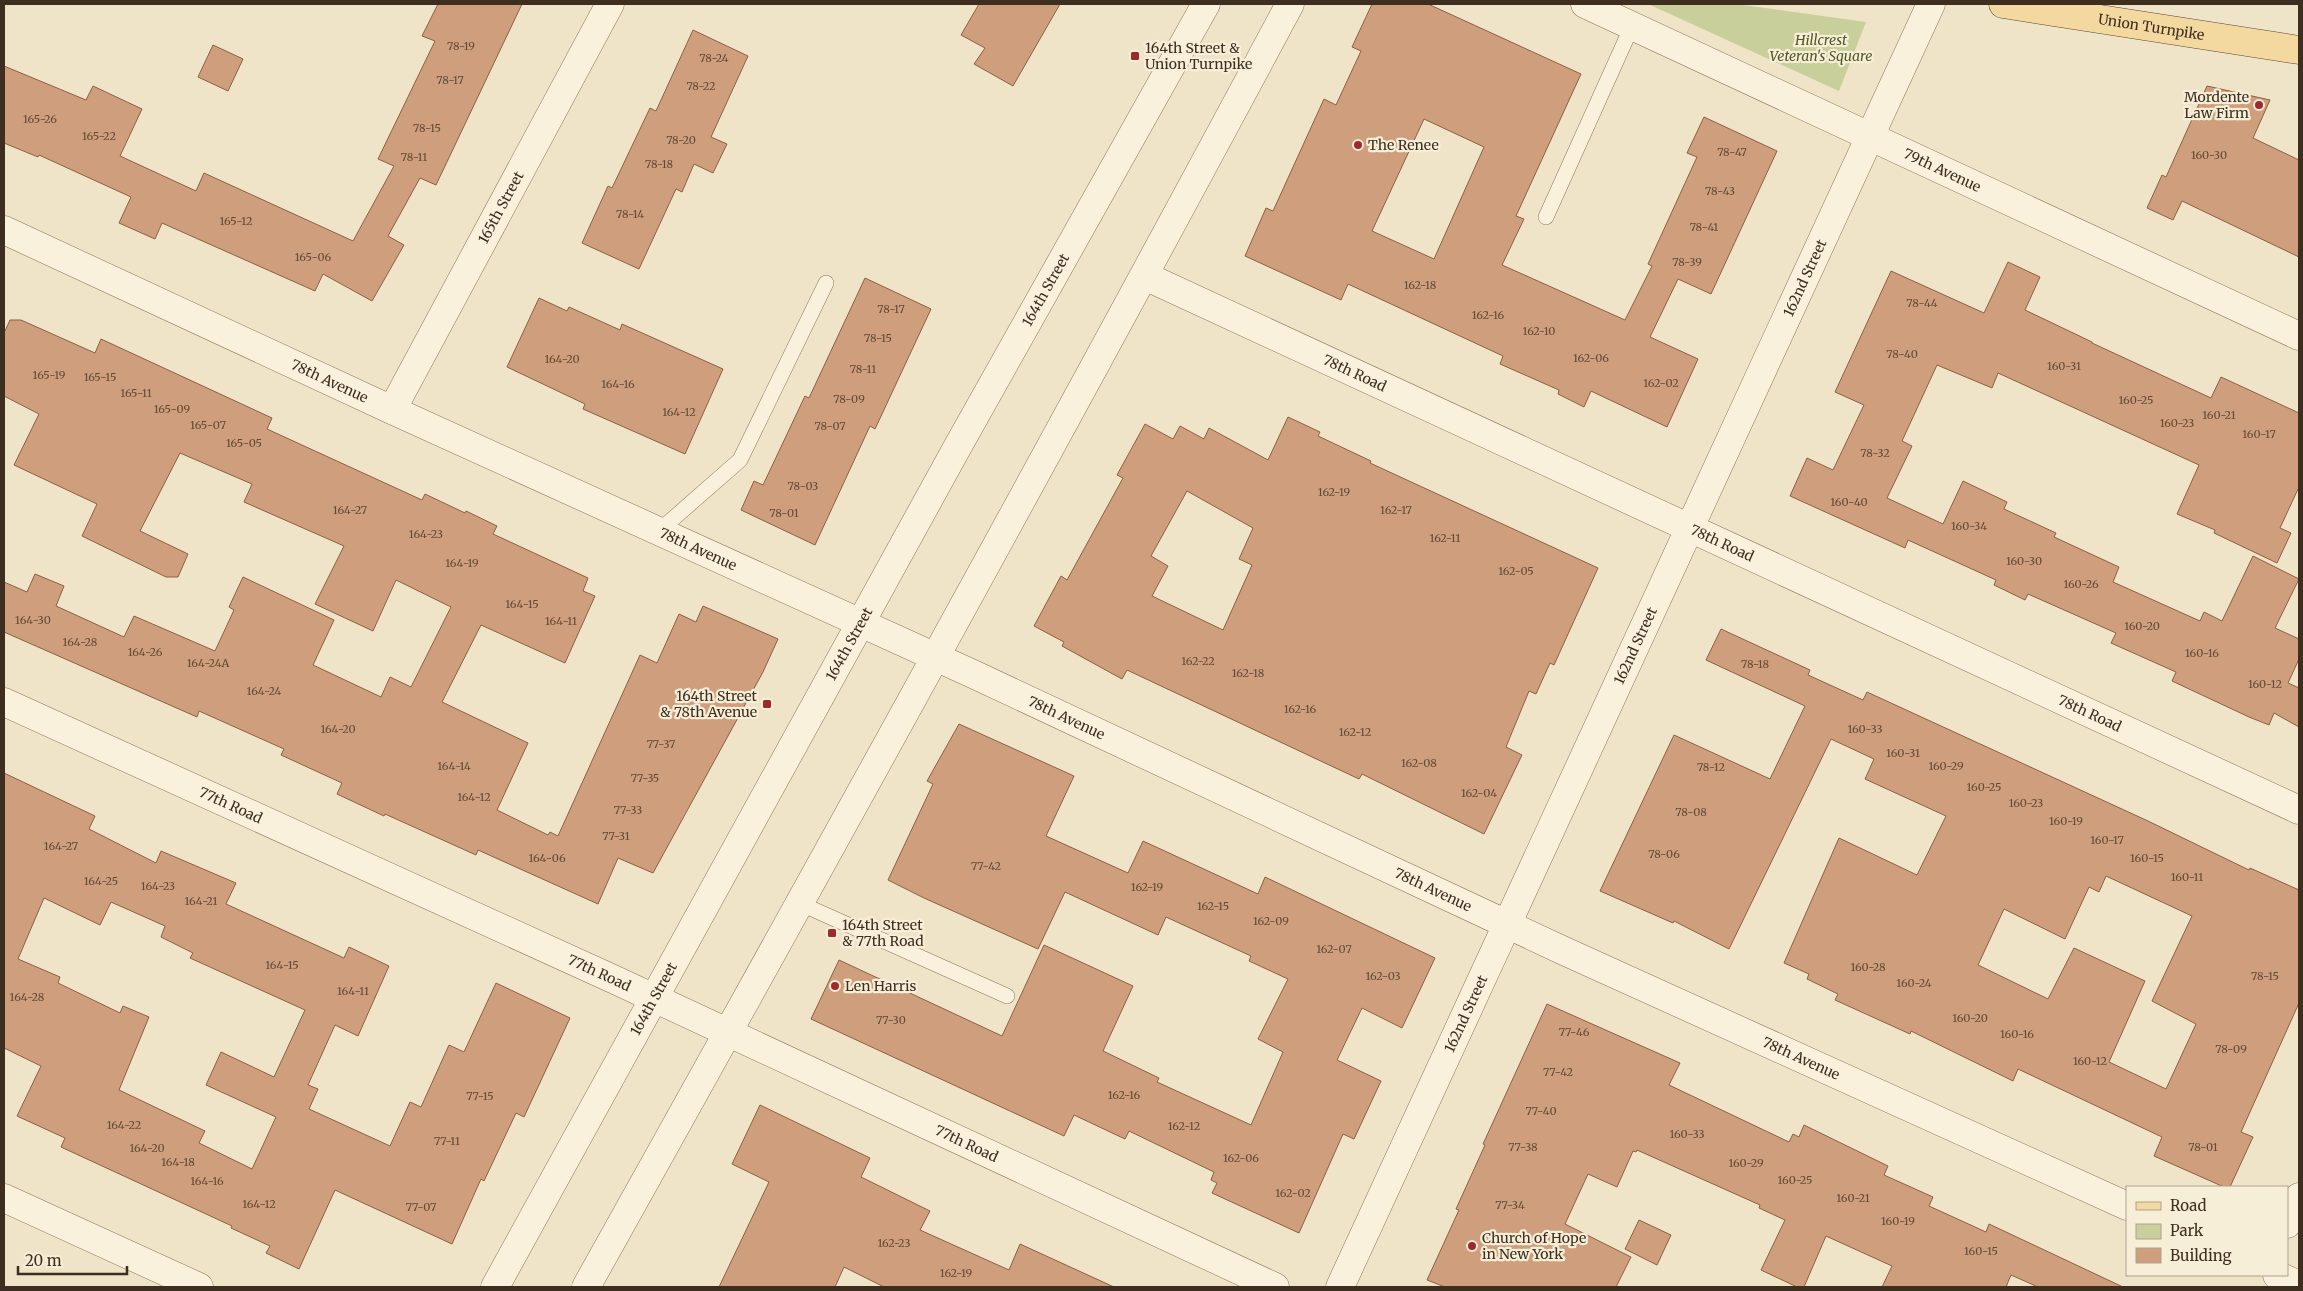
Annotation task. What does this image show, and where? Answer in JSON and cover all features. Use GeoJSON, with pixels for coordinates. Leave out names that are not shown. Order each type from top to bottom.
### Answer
{"type":"FeatureCollection","features":[{"type":"Feature","properties":{"kind":"main road","name":"Union Turnpike"},"geometry":{"type":"LineString","coordinates":[[2003,4],[2299,50]]}},
{"type":"Feature","properties":{"kind":"street","name":"165th Street"},"geometry":{"type":"LineString","coordinates":[[392,410],[610,4]]}},
{"type":"Feature","properties":{"kind":"street","name":"164th Street"},"geometry":{"type":"LineString","coordinates":[[495,1287],[653,998],[1206,4]]}},
{"type":"Feature","properties":{"kind":"street"},"geometry":{"type":"LineString","coordinates":[[586,1287],[1145,276],[1290,4]]}},
{"type":"Feature","properties":{"kind":"street","name":"79th Avenue"},"geometry":{"type":"LineString","coordinates":[[1585,4],[2299,336]]}},
{"type":"Feature","properties":{"kind":"street","name":"162nd Street"},"geometry":{"type":"LineString","coordinates":[[1340,1287],[1932,4]]}},
{"type":"Feature","properties":{"kind":"street","name":"78th Avenue"},"geometry":{"type":"LineString","coordinates":[[4,230],[392,410],[935,657],[1507,924],[2126,1206]]}},
{"type":"Feature","properties":{"kind":"street","name":"78th Road"},"geometry":{"type":"LineString","coordinates":[[1145,276],[2299,810]]}},
{"type":"Feature","properties":{"kind":"street","name":"77th Road"},"geometry":{"type":"LineString","coordinates":[[4,702],[728,1032],[1275,1287]]}},
{"type":"Feature","properties":{"kind":"street"},"geometry":{"type":"LineString","coordinates":[[2288,1222],[2299,1197]]}},
{"type":"Feature","properties":{"kind":"street"},"geometry":{"type":"LineString","coordinates":[[4,1198],[199,1287]]}},
{"type":"Feature","properties":{"kind":"street"},"geometry":{"type":"LineString","coordinates":[[2279,1276],[2299,1285]]}},
{"type":"Feature","properties":{"kind":"lane"},"geometry":{"type":"LineString","coordinates":[[1546,217],[1632,26]]}},
{"type":"Feature","properties":{"kind":"lane"},"geometry":{"type":"LineString","coordinates":[[659,531],[740,460],[826,283]]}},
{"type":"Feature","properties":{"kind":"lane"},"geometry":{"type":"LineString","coordinates":[[799,903],[1007,996]]}},
{"type":"Feature","properties":{"kind":"green space","name":"Hillcrest Veteran's Square"},"geometry":{"type":"Polygon","coordinates":[[[1648,4],[1736,4],[1866,22],[1839,91],[1648,4]]]}},
{"type":"Feature","properties":{"kind":"building"},"geometry":{"type":"Polygon","coordinates":[[[438,4],[522,4],[436,185],[420,178],[388,236],[404,245],[372,301],[323,274],[315,291],[162,223],[155,239],[119,223],[131,197],[39,155],[38,157],[4,143],[4,66],[86,100],[93,86],[142,109],[120,156],[196,191],[204,173],[353,241],[394,166],[378,159],[435,41],[422,36],[438,4]]]}},
{"type":"Feature","properties":{"kind":"building"},"geometry":{"type":"Polygon","coordinates":[[[979,4],[1060,4],[1013,86],[974,64],[985,48],[961,35],[979,4]]]}},
{"type":"Feature","properties":{"kind":"building"},"geometry":{"type":"Polygon","coordinates":[[[1372,4],[1428,4],[1581,74],[1516,216],[1524,219],[1502,265],[1625,320],[1652,266],[1648,264],[1697,157],[1687,153],[1704,117],[1777,151],[1711,294],[1678,279],[1650,337],[1698,359],[1667,427],[1591,391],[1584,407],[1558,394],[1559,390],[1500,364],[1503,356],[1348,284],[1341,300],[1245,256],[1266,208],[1273,211],[1324,99],[1336,105],[1361,51],[1352,47],[1372,4]],[[1424,119],[1372,231],[1434,259],[1484,147],[1424,119]]]}},
{"type":"Feature","properties":{"kind":"building"},"geometry":{"type":"Polygon","coordinates":[[[693,30],[748,56],[711,137],[727,144],[713,173],[694,164],[682,192],[676,189],[639,269],[582,243],[608,186],[612,188],[650,108],[656,111],[693,30]]]}},
{"type":"Feature","properties":{"kind":"building"},"geometry":{"type":"Polygon","coordinates":[[[213,45],[243,59],[228,91],[198,77],[213,45]]]}},
{"type":"Feature","properties":{"kind":"building"},"geometry":{"type":"Polygon","coordinates":[[[2207,86],[2270,100],[2253,138],[2299,160],[2299,257],[2182,201],[2173,220],[2147,208],[2162,175],[2166,177],[2207,86]]]}},
{"type":"Feature","properties":{"kind":"building"},"geometry":{"type":"Polygon","coordinates":[[[2008,262],[2040,277],[2025,310],[2211,398],[2221,377],[2299,413],[2299,487],[2280,528],[2291,533],[2277,563],[2214,533],[2215,530],[2177,514],[2199,465],[1998,373],[1992,388],[1937,365],[1902,441],[1912,446],[1887,498],[1943,524],[1963,481],[2007,502],[2004,509],[2056,533],[2054,537],[2119,567],[2113,582],[2200,621],[2204,612],[2222,621],[2253,556],[2299,579],[2275,628],[2299,639],[2299,659],[2288,683],[2299,688],[2299,727],[2274,713],[2269,725],[2249,717],[2172,681],[2176,672],[2111,643],[2116,633],[2028,594],[2025,600],[1994,585],[1996,580],[1908,540],[1905,548],[1790,496],[1807,458],[1833,470],[1864,405],[1835,392],[1891,271],[1984,313],[2008,262]]]}},
{"type":"Feature","properties":{"kind":"building"},"geometry":{"type":"Polygon","coordinates":[[[865,278],[931,309],[875,429],[870,426],[815,545],[741,510],[754,481],[763,485],[805,396],[809,398],[865,278]]]}},
{"type":"Feature","properties":{"kind":"building"},"geometry":{"type":"Polygon","coordinates":[[[539,298],[567,311],[569,307],[620,330],[622,324],[723,369],[685,454],[583,409],[585,404],[507,367],[539,298]]]}},
{"type":"Feature","properties":{"kind":"building"},"geometry":{"type":"Polygon","coordinates":[[[10,320],[21,320],[95,353],[101,339],[272,418],[267,429],[422,500],[425,494],[465,513],[466,511],[497,526],[493,534],[588,578],[583,591],[595,596],[565,663],[481,625],[442,702],[528,743],[497,810],[548,835],[550,832],[558,836],[640,655],[657,663],[679,614],[696,622],[703,606],[778,639],[763,672],[653,873],[618,858],[598,904],[478,850],[476,855],[337,794],[342,783],[281,755],[284,749],[199,711],[197,717],[4,632],[4,582],[27,592],[35,574],[64,586],[56,606],[124,637],[134,616],[215,651],[234,610],[229,607],[243,577],[334,620],[313,665],[381,697],[390,677],[411,687],[451,607],[396,580],[373,631],[315,604],[344,546],[244,502],[252,484],[180,453],[140,531],[188,554],[178,577],[166,577],[82,536],[97,504],[14,465],[39,414],[4,396],[4,333],[10,320]]]}},
{"type":"Feature","properties":{"kind":"building"},"geometry":{"type":"Polygon","coordinates":[[[1288,417],[1320,432],[1318,436],[1371,461],[1370,463],[1598,568],[1554,665],[1550,663],[1536,694],[1529,691],[1506,747],[1522,755],[1484,834],[1362,774],[1359,779],[1127,670],[1122,679],[1062,646],[1064,642],[1034,626],[1061,576],[1067,580],[1123,478],[1117,475],[1145,424],[1173,439],[1180,426],[1204,439],[1209,428],[1268,460],[1288,417]],[[1187,491],[1151,556],[1168,566],[1152,596],[1223,630],[1252,565],[1239,559],[1253,528],[1187,491]]]}},
{"type":"Feature","properties":{"kind":"building"},"geometry":{"type":"Polygon","coordinates":[[[1721,629],[1810,670],[1808,675],[1863,700],[1867,692],[2148,821],[2249,870],[2250,868],[2299,890],[2299,1003],[2241,1132],[2253,1137],[2230,1186],[2222,1186],[2154,1156],[2162,1137],[2018,1069],[2013,1081],[1911,1031],[1910,1034],[1835,1000],[1838,994],[1807,979],[1809,974],[1784,963],[1839,838],[1917,875],[1946,816],[1865,779],[1874,759],[1831,739],[1729,949],[1674,921],[1673,923],[1600,891],[1674,735],[1770,779],[1805,706],[1706,660],[1721,629]],[[2106,876],[2099,892],[2089,887],[2065,939],[2004,909],[1978,965],[2048,999],[2074,948],[2145,981],[2109,1062],[2166,1089],[2196,1024],[2152,1001],[2192,916],[2106,876]]]}},
{"type":"Feature","properties":{"kind":"building"},"geometry":{"type":"Polygon","coordinates":[[[959,724],[1074,776],[1046,836],[1128,873],[1143,841],[1258,894],[1265,877],[1435,958],[1402,1028],[1362,1008],[1337,1060],[1381,1081],[1354,1139],[1343,1134],[1299,1233],[1212,1193],[1217,1183],[1211,1180],[1214,1172],[1129,1131],[1125,1139],[1074,1115],[1064,1136],[811,1019],[839,960],[1002,1036],[1044,945],[1133,986],[1103,1051],[1159,1078],[1157,1082],[1251,1125],[1283,1052],[1258,1039],[1288,979],[1249,961],[1251,956],[1166,917],[1158,935],[1065,892],[1038,949],[888,880],[933,784],[927,781],[959,724]]]}},
{"type":"Feature","properties":{"kind":"building"},"geometry":{"type":"Polygon","coordinates":[[[4,773],[95,816],[89,829],[156,863],[161,851],[236,883],[226,904],[344,958],[349,947],[389,966],[358,1036],[335,1025],[308,1085],[318,1089],[309,1109],[390,1146],[410,1102],[421,1107],[449,1045],[464,1052],[496,983],[570,1018],[524,1117],[516,1113],[484,1181],[481,1179],[452,1244],[335,1190],[299,1269],[266,1253],[270,1246],[231,1228],[232,1226],[61,1147],[65,1138],[17,1116],[41,1066],[4,1048],[4,773]],[[44,898],[18,959],[60,977],[58,983],[120,1013],[123,1006],[149,1017],[119,1090],[205,1131],[199,1143],[252,1169],[276,1117],[206,1085],[221,1052],[274,1077],[305,1010],[190,958],[193,953],[161,937],[165,926],[111,902],[100,925],[44,898]]]}},
{"type":"Feature","properties":{"kind":"building"},"geometry":{"type":"Polygon","coordinates":[[[1547,1004],[1680,1063],[1669,1085],[1789,1142],[1793,1134],[1799,1137],[1804,1125],[1888,1166],[1884,1175],[1933,1197],[1929,1206],[1986,1232],[1989,1224],[2123,1287],[2038,1287],[2011,1275],[2006,1287],[1882,1287],[1892,1266],[1826,1236],[1804,1287],[1797,1287],[1761,1270],[1785,1220],[1759,1208],[1760,1205],[1637,1150],[1636,1152],[1633,1151],[1617,1187],[1588,1174],[1565,1224],[1631,1257],[1616,1287],[1445,1287],[1427,1280],[1459,1210],[1456,1209],[1485,1145],[1483,1144],[1547,1004]]]}},
{"type":"Feature","properties":{"kind":"building"},"geometry":{"type":"Polygon","coordinates":[[[760,1105],[870,1158],[861,1177],[930,1211],[920,1230],[1009,1270],[1020,1244],[1114,1287],[884,1287],[844,1267],[835,1287],[719,1287],[769,1182],[732,1164],[760,1105]]]}},
{"type":"Feature","properties":{"kind":"building"},"geometry":{"type":"Polygon","coordinates":[[[1639,1220],[1671,1235],[1657,1265],[1625,1249],[1639,1220]]]}},
{"type":"Feature","properties":{"kind":"place","name":"164th Street & Union Turnpike"},"geometry":{"type":"Point","coordinates":[1135,56]}},
{"type":"Feature","properties":{"kind":"place","name":"Mordente Law Firm"},"geometry":{"type":"Point","coordinates":[2259,105]}},
{"type":"Feature","properties":{"kind":"place","name":"The Renee"},"geometry":{"type":"Point","coordinates":[1358,145]}},
{"type":"Feature","properties":{"kind":"place","name":"164th Street & 78th Avenue"},"geometry":{"type":"Point","coordinates":[767,704]}},
{"type":"Feature","properties":{"kind":"place","name":"164th Street & 77th Road"},"geometry":{"type":"Point","coordinates":[832,933]}},
{"type":"Feature","properties":{"kind":"place","name":"Len Harris"},"geometry":{"type":"Point","coordinates":[835,986]}},
{"type":"Feature","properties":{"kind":"place","name":"Church of Hope in New York"},"geometry":{"type":"Point","coordinates":[1472,1246]}}]}
